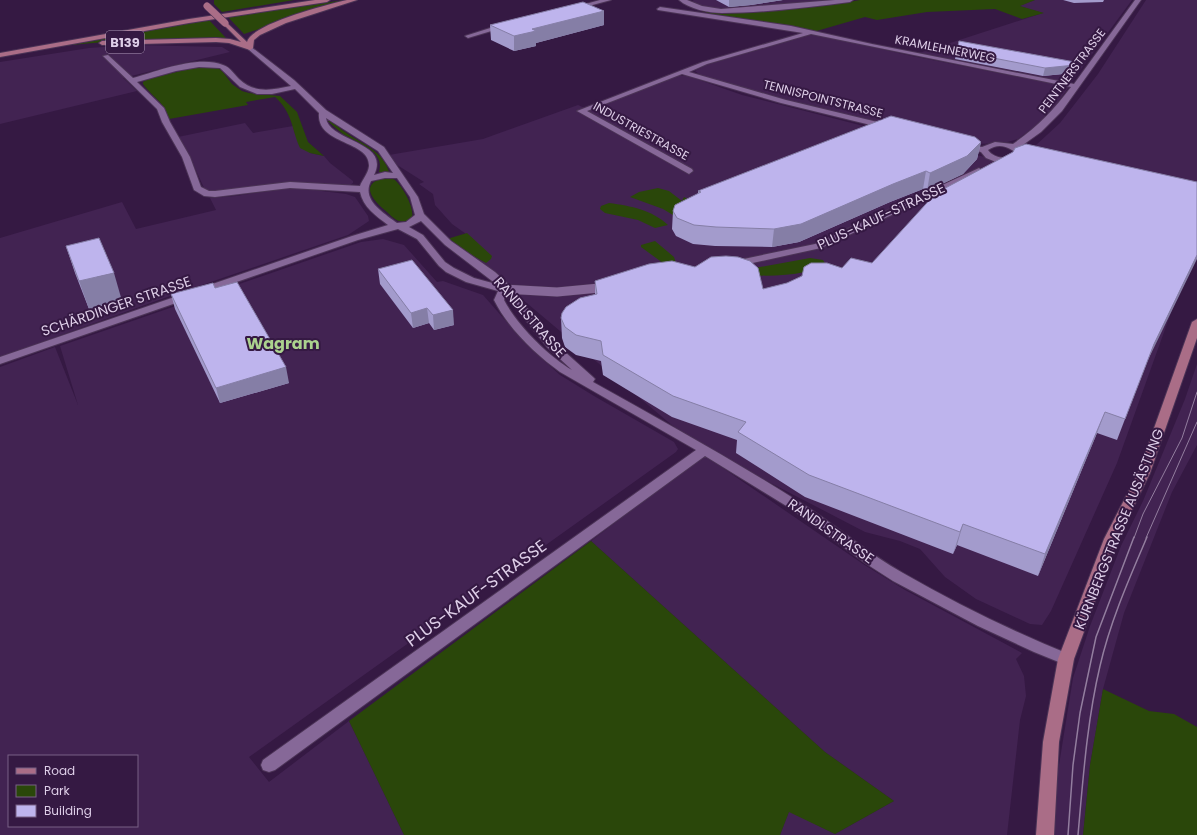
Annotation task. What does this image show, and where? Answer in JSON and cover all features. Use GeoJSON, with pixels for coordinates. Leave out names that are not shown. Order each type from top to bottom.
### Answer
{"type":"FeatureCollection","features":[{"type":"Feature","properties":{"kind":"main road","name":"B139"},"geometry":{"type":"LineString","coordinates":[[228,15],[300,0]]}},
{"type":"Feature","properties":{"kind":"main road","name":"B139"},"geometry":{"type":"LineString","coordinates":[[0,55],[228,15],[327,0]]}},
{"type":"Feature","properties":{"kind":"main road"},"geometry":{"type":"LineString","coordinates":[[250,48],[251,39],[264,30],[311,12],[354,0]]}},
{"type":"Feature","properties":{"kind":"main road"},"geometry":{"type":"LineString","coordinates":[[207,3],[250,48]]}},
{"type":"Feature","properties":{"kind":"main road","name":"B139"},"geometry":{"type":"LineString","coordinates":[[0,55],[79,45],[133,42],[224,40],[250,48]]}},
{"type":"Feature","properties":{"kind":"main road","name":"KÜRNBERGSTRASSE AUSÄSTUNG"},"geometry":{"type":"LineString","coordinates":[[1045,835],[1051,742],[1066,659],[1111,539],[1144,473],[1197,322]]}},
{"type":"Feature","properties":{"kind":"street"},"geometry":{"type":"LineString","coordinates":[[570,10],[608,0]]}},
{"type":"Feature","properties":{"kind":"street"},"geometry":{"type":"LineString","coordinates":[[682,0],[701,8],[721,11],[810,5],[850,0]]}},
{"type":"Feature","properties":{"kind":"street","name":"PEINTNERSTRASSE"},"geometry":{"type":"LineString","coordinates":[[1014,147],[1045,124],[1059,109],[1138,0]]}},
{"type":"Feature","properties":{"kind":"street","name":"KRAMLEHNERWEG"},"geometry":{"type":"LineString","coordinates":[[660,9],[810,32],[872,46],[1075,86]]}},
{"type":"Feature","properties":{"kind":"street"},"geometry":{"type":"LineString","coordinates":[[468,36],[516,23]]}},
{"type":"Feature","properties":{"kind":"street","name":"KRAMLEHNERWEG"},"geometry":{"type":"LineString","coordinates":[[581,111],[705,63],[810,32]]}},
{"type":"Feature","properties":{"kind":"street","name":"RANDLSTRASSE"},"geometry":{"type":"LineString","coordinates":[[250,48],[323,112],[381,149],[414,197],[419,217],[420,237]]}},
{"type":"Feature","properties":{"kind":"street"},"geometry":{"type":"LineString","coordinates":[[106,56],[160,108],[186,157],[197,188],[201,192],[207,194],[219,194],[290,185],[344,189],[363,188],[366,198],[374,209],[382,216],[420,237],[442,264],[450,270],[470,280],[504,289],[554,294],[582,292],[616,285]]}},
{"type":"Feature","properties":{"kind":"street"},"geometry":{"type":"LineString","coordinates":[[132,80],[186,67],[212,65],[224,67],[241,85],[249,90],[272,92],[296,87]]}},
{"type":"Feature","properties":{"kind":"street","name":"TENNISPOINTSTRASSE"},"geometry":{"type":"LineString","coordinates":[[682,72],[734,89],[789,104],[894,129]]}},
{"type":"Feature","properties":{"kind":"street","name":"INDUSTRIESTRASSE"},"geometry":{"type":"LineString","coordinates":[[581,111],[689,172]]}},
{"type":"Feature","properties":{"kind":"street","name":"RANDLSTRASSE"},"geometry":{"type":"LineString","coordinates":[[323,112],[323,121],[328,127],[369,155],[373,165],[363,188]]}},
{"type":"Feature","properties":{"kind":"street"},"geometry":{"type":"LineString","coordinates":[[953,143],[984,150],[989,157],[999,160]]}},
{"type":"Feature","properties":{"kind":"street"},"geometry":{"type":"LineString","coordinates":[[984,150],[995,145],[1014,147]]}},
{"type":"Feature","properties":{"kind":"street","name":"PLUS-KAUF-STRASSE"},"geometry":{"type":"LineString","coordinates":[[1014,147],[1021,157]]}},
{"type":"Feature","properties":{"kind":"street","name":"PLUS-KAUF-STRASSE"},"geometry":{"type":"LineString","coordinates":[[725,265],[796,252],[818,246],[967,177],[999,160],[1010,161],[1021,157],[1035,160]]}},
{"type":"Feature","properties":{"kind":"street"},"geometry":{"type":"LineString","coordinates":[[368,179],[385,175],[400,176]]}},
{"type":"Feature","properties":{"kind":"street","name":"SCHÄRDINGER STRASSE"},"geometry":{"type":"LineString","coordinates":[[355,238],[382,216]]}},
{"type":"Feature","properties":{"kind":"street","name":"RANDLSTRASSE"},"geometry":{"type":"LineString","coordinates":[[419,217],[448,243],[491,274],[504,286],[551,344],[601,391]]}},
{"type":"Feature","properties":{"kind":"street"},"geometry":{"type":"LineString","coordinates":[[398,226],[409,224],[419,217]]}},
{"type":"Feature","properties":{"kind":"street","name":"SCHÄRDINGER STRASSE"},"geometry":{"type":"LineString","coordinates":[[0,361],[355,238],[398,226]]}},
{"type":"Feature","properties":{"kind":"street","name":"RANDLSTRASSE"},"geometry":{"type":"LineString","coordinates":[[504,289],[499,300],[505,312],[550,360],[577,378],[705,450],[798,507],[839,538],[887,570],[936,598],[1025,642],[1066,659]]}},
{"type":"Feature","properties":{"kind":"street","name":"PLUS-KAUF-STRASSE"},"geometry":{"type":"LineString","coordinates":[[269,765],[705,450]]}},
{"type":"Feature","properties":{"kind":"shaded area"},"geometry":{"type":"Polygon","coordinates":[[[692,0],[840,0],[722,9],[698,6],[691,2],[694,1],[692,0]]]}},
{"type":"Feature","properties":{"kind":"shaded area"},"geometry":{"type":"Polygon","coordinates":[[[1035,0],[1132,0],[1070,84],[916,54],[1043,13],[1019,6],[1035,0]]]}},
{"type":"Feature","properties":{"kind":"shaded area"},"geometry":{"type":"Polygon","coordinates":[[[1146,0],[1197,0],[1197,190],[1035,146],[1060,123],[1098,74],[1146,0]]]}},
{"type":"Feature","properties":{"kind":"shaded area"},"geometry":{"type":"Polygon","coordinates":[[[809,35],[822,36],[912,56],[1069,87],[1055,106],[1037,125],[1018,139],[1004,143],[975,144],[964,143],[776,98],[700,75],[695,71],[706,65],[809,35]]]}},
{"type":"Feature","properties":{"kind":"shaded area"},"geometry":{"type":"Polygon","coordinates":[[[133,45],[222,47],[230,52],[123,78],[137,91],[0,124],[0,62],[89,48],[133,45]]]}},
{"type":"Feature","properties":{"kind":"shaded area"},"geometry":{"type":"Polygon","coordinates":[[[674,76],[688,76],[742,95],[1008,163],[1182,282],[1117,463],[1051,611],[1042,625],[1030,624],[976,599],[945,577],[920,549],[900,541],[865,532],[692,442],[452,240],[469,236],[452,224],[435,205],[433,194],[419,184],[424,182],[383,156],[483,139],[578,105],[589,110],[674,76]]]}},
{"type":"Feature","properties":{"kind":"shaded area"},"geometry":{"type":"Polygon","coordinates":[[[245,123],[253,133],[293,126],[295,134],[310,153],[324,156],[330,163],[353,181],[353,183],[350,185],[342,185],[291,182],[210,192],[205,190],[188,153],[178,137],[245,123]]]}},
{"type":"Feature","properties":{"kind":"shaded area"},"geometry":{"type":"Polygon","coordinates":[[[287,188],[315,188],[314,190],[346,194],[355,197],[368,216],[369,221],[348,235],[170,296],[0,357],[0,238],[122,202],[136,229],[216,210],[210,198],[236,196],[287,188]]]}},
{"type":"Feature","properties":{"kind":"shaded area"},"geometry":{"type":"Polygon","coordinates":[[[383,239],[404,245],[437,282],[443,281],[483,295],[527,345],[560,375],[674,442],[678,449],[676,452],[249,757],[269,782],[349,721],[404,835],[0,835],[0,367],[55,347],[78,405],[60,346],[361,242],[383,239]]]}},
{"type":"Feature","properties":{"kind":"shaded area"},"geometry":{"type":"Polygon","coordinates":[[[1197,364],[1197,445],[1172,492],[1124,613],[1103,689],[1090,765],[1083,835],[1051,835],[1054,796],[1073,678],[1090,626],[1121,546],[1143,501],[1185,399],[1197,364]]]}},
{"type":"Feature","properties":{"kind":"shaded area"},"geometry":{"type":"Polygon","coordinates":[[[704,455],[863,564],[905,590],[1022,653],[1016,659],[1024,676],[1026,696],[1020,720],[1007,835],[780,835],[789,811],[835,834],[894,801],[825,752],[591,541],[704,455]]]}},
{"type":"Feature","properties":{"kind":"green space"},"geometry":{"type":"Polygon","coordinates":[[[214,0],[294,0],[222,12],[214,4],[214,0]]]}},
{"type":"Feature","properties":{"kind":"green space"},"geometry":{"type":"Polygon","coordinates":[[[348,0],[244,34],[228,17],[348,0]]]}},
{"type":"Feature","properties":{"kind":"green space"},"geometry":{"type":"Polygon","coordinates":[[[860,0],[1035,0],[1020,6],[1044,13],[1022,19],[995,9],[927,12],[877,20],[865,17],[813,32],[668,10],[667,8],[705,14],[708,13],[692,8],[688,5],[710,11],[743,12],[808,7],[860,0]]]}},
{"type":"Feature","properties":{"kind":"green space"},"geometry":{"type":"Polygon","coordinates":[[[209,20],[226,38],[164,39],[61,46],[209,20]]]}},
{"type":"Feature","properties":{"kind":"green space"},"geometry":{"type":"Polygon","coordinates":[[[193,68],[218,68],[232,84],[242,91],[280,96],[297,112],[308,142],[324,156],[310,153],[300,148],[291,121],[281,103],[275,97],[246,102],[248,105],[169,119],[164,107],[143,84],[143,82],[148,79],[193,68]]]}},
{"type":"Feature","properties":{"kind":"green space"},"geometry":{"type":"Polygon","coordinates":[[[326,116],[339,128],[372,149],[378,154],[389,172],[379,172],[380,165],[378,158],[374,153],[369,148],[340,132],[324,117],[326,116]]]}},
{"type":"Feature","properties":{"kind":"green space"},"geometry":{"type":"Polygon","coordinates":[[[385,178],[394,179],[408,198],[412,209],[412,219],[407,221],[396,220],[373,198],[370,188],[372,184],[377,180],[385,178]]]}},
{"type":"Feature","properties":{"kind":"green space"},"geometry":{"type":"Polygon","coordinates":[[[658,188],[669,191],[682,201],[684,197],[703,207],[673,215],[663,209],[630,197],[639,192],[658,188]]]}},
{"type":"Feature","properties":{"kind":"green space"},"geometry":{"type":"Polygon","coordinates":[[[609,203],[633,207],[648,212],[668,225],[655,228],[638,220],[605,213],[600,209],[601,206],[609,203]]]}},
{"type":"Feature","properties":{"kind":"green space"},"geometry":{"type":"Polygon","coordinates":[[[467,233],[492,256],[486,263],[447,239],[467,233]]]}},
{"type":"Feature","properties":{"kind":"green space"},"geometry":{"type":"Polygon","coordinates":[[[655,241],[674,257],[676,263],[667,266],[641,247],[641,245],[655,241]]]}},
{"type":"Feature","properties":{"kind":"green space"},"geometry":{"type":"Polygon","coordinates":[[[810,258],[823,260],[826,265],[805,272],[784,275],[763,276],[721,274],[810,258]]]}},
{"type":"Feature","properties":{"kind":"green space"},"geometry":{"type":"Polygon","coordinates":[[[591,541],[825,752],[894,801],[835,834],[789,812],[780,835],[404,835],[349,721],[591,541]]]}},
{"type":"Feature","properties":{"kind":"green space"},"geometry":{"type":"Polygon","coordinates":[[[1103,689],[1149,711],[1174,714],[1197,727],[1197,835],[1083,835],[1090,765],[1103,689]]]}},
{"type":"Feature","properties":{"kind":"building"},"geometry":{"type":"Polygon","coordinates":[[[583,2],[604,11],[532,29],[536,31],[514,36],[490,25],[583,2]]]}},
{"type":"Feature","properties":{"kind":"building"},"geometry":{"type":"Polygon","coordinates":[[[959,41],[1075,62],[1075,65],[1045,68],[957,51],[959,41]]]}},
{"type":"Feature","properties":{"kind":"building"},"geometry":{"type":"Polygon","coordinates":[[[891,116],[975,137],[981,142],[967,156],[930,173],[926,171],[893,184],[801,224],[774,229],[694,225],[677,218],[673,211],[675,205],[701,192],[698,191],[891,116]]]}},
{"type":"Feature","properties":{"kind":"building"},"geometry":{"type":"Polygon","coordinates":[[[1026,144],[1197,182],[1197,255],[1154,344],[1125,419],[1105,412],[1045,554],[963,524],[960,532],[809,475],[738,432],[746,422],[673,396],[603,355],[601,341],[576,335],[565,327],[561,318],[566,307],[580,298],[597,294],[595,281],[649,264],[672,261],[695,267],[711,257],[738,257],[750,261],[758,268],[763,289],[787,283],[802,276],[804,267],[811,263],[827,263],[842,268],[851,258],[872,263],[936,193],[1013,152],[1015,148],[1026,144]]]}},
{"type":"Feature","properties":{"kind":"building"},"geometry":{"type":"Polygon","coordinates":[[[99,238],[114,273],[79,281],[66,246],[99,238]]]}},
{"type":"Feature","properties":{"kind":"building"},"geometry":{"type":"Polygon","coordinates":[[[412,260],[453,310],[433,315],[427,308],[411,313],[378,269],[412,260]]]}},
{"type":"Feature","properties":{"kind":"building"},"geometry":{"type":"Polygon","coordinates":[[[237,282],[286,367],[216,388],[171,294],[213,283],[215,288],[237,282]]]}},
{"type":"Feature","properties":{"kind":"tram line"},"geometry":{"type":"LineString","coordinates":[[1134,538],[1143,514],[1182,438],[1197,392]]}},
{"type":"Feature","properties":{"kind":"tram line"},"geometry":{"type":"LineString","coordinates":[[1146,538],[1197,422]]}},
{"type":"Feature","properties":{"kind":"tram line"},"geometry":{"type":"LineString","coordinates":[[1068,835],[1073,765],[1080,713],[1096,637],[1134,537]]}},
{"type":"Feature","properties":{"kind":"tram line"},"geometry":{"type":"LineString","coordinates":[[1078,835],[1089,729],[1100,666],[1109,633],[1147,537]]}},
{"type":"Feature","properties":{"kind":"district","name":"Wagram"},"geometry":{"type":"Point","coordinates":[283,343]}}]}
